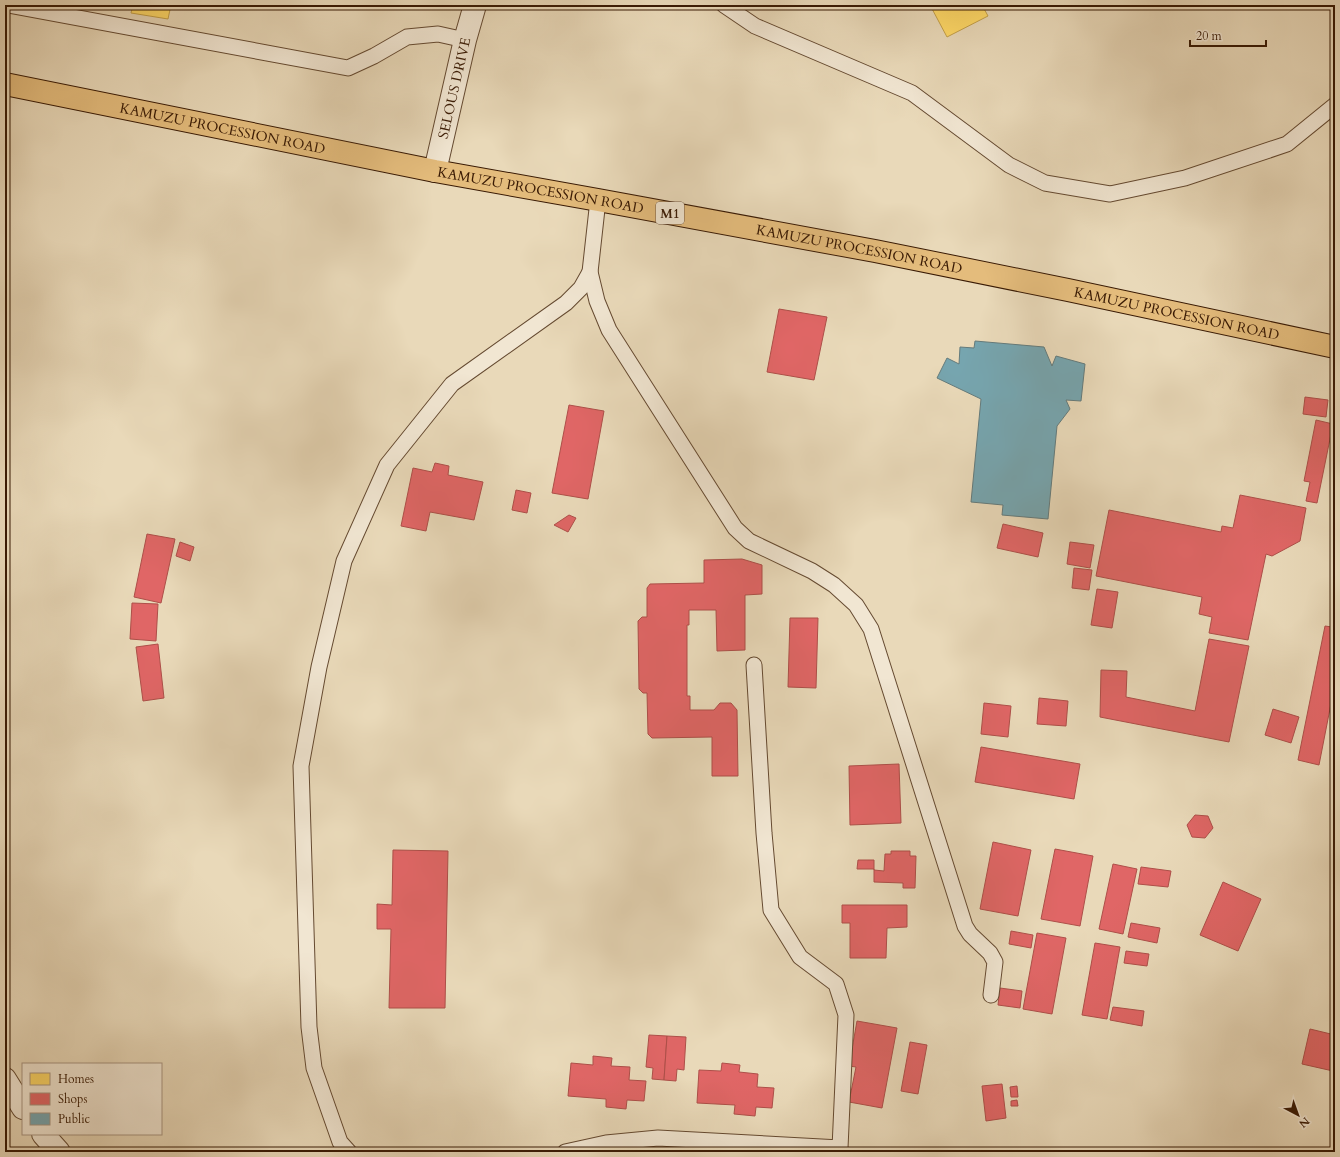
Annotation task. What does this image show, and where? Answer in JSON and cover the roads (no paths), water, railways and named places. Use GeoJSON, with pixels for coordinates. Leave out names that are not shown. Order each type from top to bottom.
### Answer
{"type":"FeatureCollection","features":[{"type":"Feature","properties":{"kind":"highway","name":"KAMUZU PROCESSION ROAD"},"geometry":{"type":"LineString","coordinates":[[5,84],[435,171],[867,250],[1068,290],[1335,347]]}},
{"type":"Feature","properties":{"kind":"street","name":"SELOUS DRIVE"},"geometry":{"type":"LineString","coordinates":[[435,171],[465,40],[475,5]]}},
{"type":"Feature","properties":{"kind":"street"},"geometry":{"type":"LineString","coordinates":[[5,1080],[22,1106]]}},
{"type":"Feature","properties":{"kind":"street"},"geometry":{"type":"LineString","coordinates":[[44,1135],[58,1152]]}},
{"type":"Feature","properties":{"kind":"lane"},"geometry":{"type":"LineString","coordinates":[[8,5],[348,68],[374,56],[407,37],[438,34],[465,40]]}},
{"type":"Feature","properties":{"kind":"lane"},"geometry":{"type":"LineString","coordinates":[[724,5],[755,26],[912,93],[1009,165],[1045,183],[1110,194],[1185,178],[1287,144],[1335,105]]}},
{"type":"Feature","properties":{"kind":"lane"},"geometry":{"type":"LineString","coordinates":[[598,200],[590,272],[597,301],[608,330],[735,528],[749,541],[812,571],[834,585],[856,605],[871,629],[965,926],[970,934],[990,953],[995,962],[991,995]]}},
{"type":"Feature","properties":{"kind":"lane"},"geometry":{"type":"LineString","coordinates":[[349,1152],[340,1142],[314,1068],[309,1027],[301,766],[319,667],[344,562],[387,466],[452,384],[566,303],[581,288],[590,272]]}},
{"type":"Feature","properties":{"kind":"lane"},"geometry":{"type":"LineString","coordinates":[[565,1152],[606,1143],[658,1138],[840,1148],[846,1015],[836,984],[800,957],[771,910],[764,833],[754,665]]}}]}
